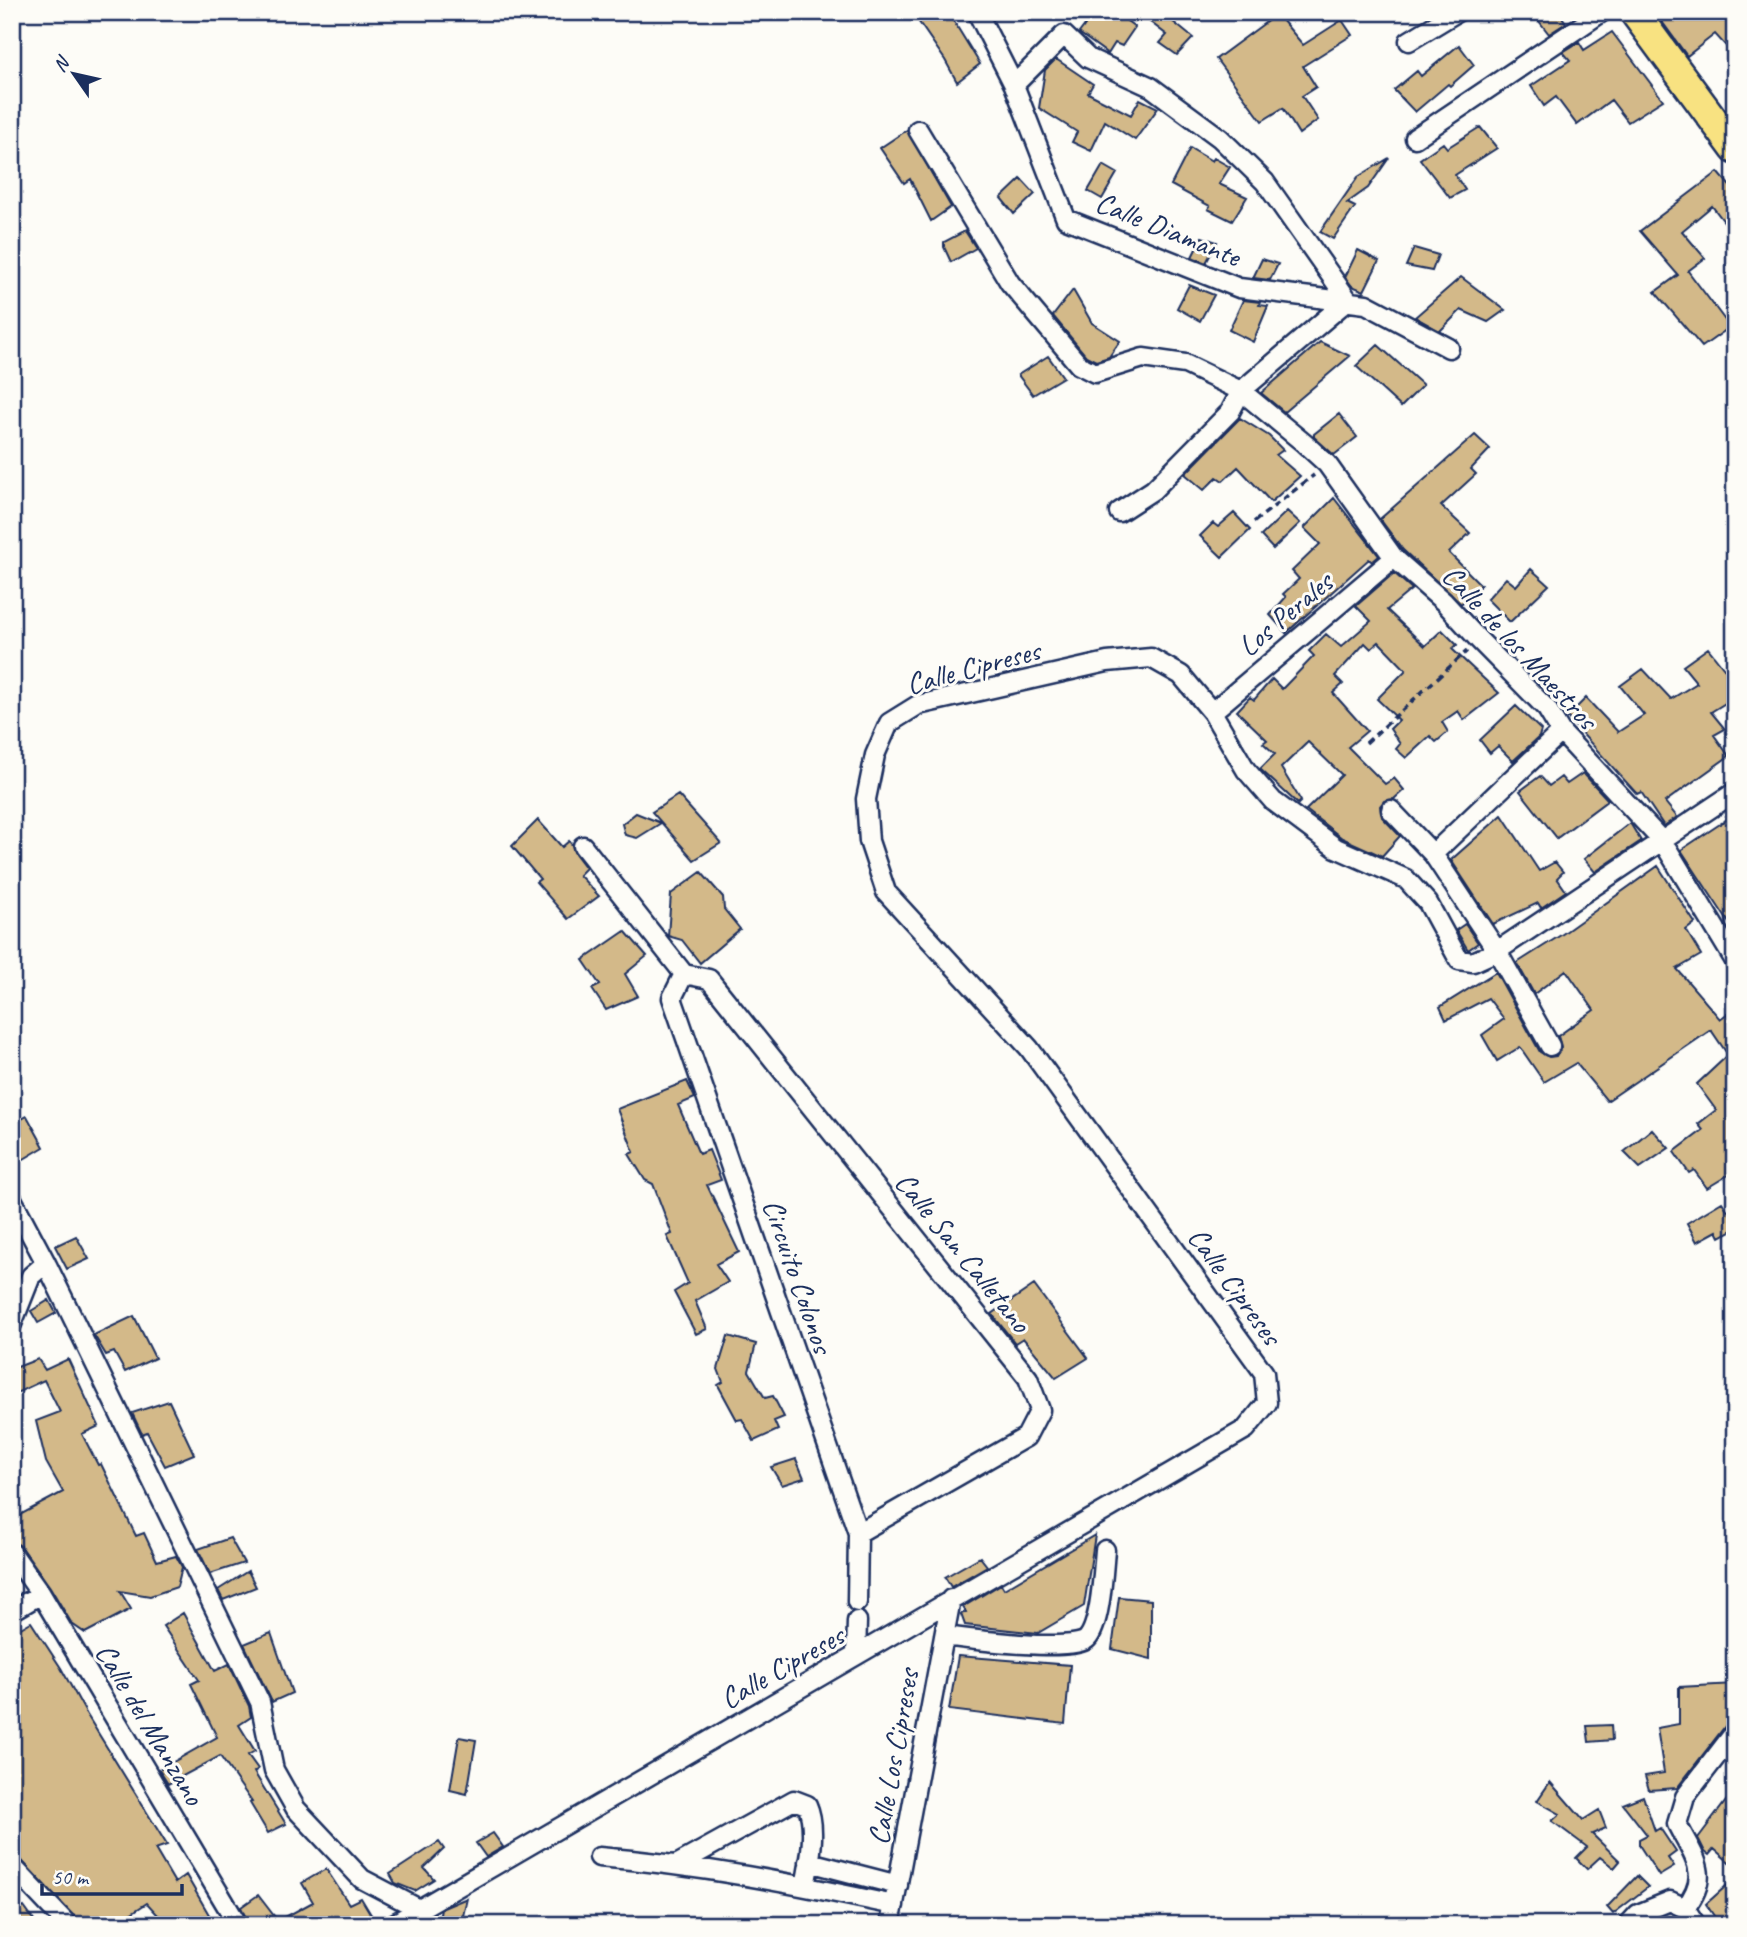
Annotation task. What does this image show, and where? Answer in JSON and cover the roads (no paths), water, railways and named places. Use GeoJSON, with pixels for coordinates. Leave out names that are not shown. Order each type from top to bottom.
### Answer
{"type":"FeatureCollection","features":[{"type":"Feature","properties":{"kind":"main road"},"geometry":{"type":"LineString","coordinates":[[1634,12],[1735,149]]}},
{"type":"Feature","properties":{"kind":"street","name":"Calle Diamante"},"geometry":{"type":"LineString","coordinates":[[977,12],[1014,85],[1066,219],[1239,288],[1366,303],[1449,348]]}},
{"type":"Feature","properties":{"kind":"street"},"geometry":{"type":"LineString","coordinates":[[1409,41],[1457,12]]}},
{"type":"Feature","properties":{"kind":"street"},"geometry":{"type":"LineString","coordinates":[[1415,138],[1602,12]]}},
{"type":"Feature","properties":{"kind":"street"},"geometry":{"type":"LineString","coordinates":[[1014,85],[1063,35],[1088,58],[1151,88],[1220,138],[1265,182],[1348,300],[1241,391],[1230,412],[1153,490],[1119,512]]}},
{"type":"Feature","properties":{"kind":"street","name":"Calle de los Maestros"},"geometry":{"type":"LineString","coordinates":[[918,130],[1010,283],[1079,365],[1095,373],[1143,358],[1185,364],[1241,391],[1327,464],[1394,558],[1444,601],[1547,709],[1561,732],[1662,842],[1735,961]]}},
{"type":"Feature","properties":{"kind":"street","name":"Los Perales"},"geometry":{"type":"LineString","coordinates":[[1212,712],[1394,558]]}},
{"type":"Feature","properties":{"kind":"street","name":"Calle Cipreses"},"geometry":{"type":"LineString","coordinates":[[392,1925],[1246,1429],[1267,1403],[1264,1373],[1029,1048],[886,892],[869,841],[866,799],[875,755],[889,723],[918,705],[1107,662],[1150,658],[1181,675],[1212,712],[1246,770],[1273,802],[1336,848],[1406,879],[1428,903],[1459,960],[1473,962],[1497,951]]}},
{"type":"Feature","properties":{"kind":"street"},"geometry":{"type":"LineString","coordinates":[[1433,854],[1561,732]]}},
{"type":"Feature","properties":{"kind":"street"},"geometry":{"type":"LineString","coordinates":[[1497,951],[1735,792]]}},
{"type":"Feature","properties":{"kind":"street"},"geometry":{"type":"LineString","coordinates":[[1391,810],[1433,854],[1497,951],[1550,1045]]}},
{"type":"Feature","properties":{"kind":"street"},"geometry":{"type":"LineString","coordinates":[[583,846],[684,974]]}},
{"type":"Feature","properties":{"kind":"street","name":"Circuito Colonos"},"geometry":{"type":"LineString","coordinates":[[684,974],[672,998],[858,1533],[857,1602]]}},
{"type":"Feature","properties":{"kind":"street","name":"Calle San Calletano"},"geometry":{"type":"LineString","coordinates":[[684,974],[709,979],[1028,1378],[1040,1410],[1026,1437],[858,1533]]}},
{"type":"Feature","properties":{"kind":"street"},"geometry":{"type":"LineString","coordinates":[[12,1199],[46,1263],[260,1702],[274,1770],[296,1809],[362,1879],[421,1910]]}},
{"type":"Feature","properties":{"kind":"street"},"geometry":{"type":"LineString","coordinates":[[12,1324],[30,1276],[46,1263]]}},
{"type":"Feature","properties":{"kind":"street"},"geometry":{"type":"LineString","coordinates":[[944,1636],[1009,1643],[1077,1645],[1088,1639],[1096,1622],[1105,1550]]}},
{"type":"Feature","properties":{"kind":"street","name":"Calle del Manzano"},"geometry":{"type":"LineString","coordinates":[[12,1553],[41,1594],[238,1925]]}},
{"type":"Feature","properties":{"kind":"street"},"geometry":{"type":"LineString","coordinates":[[12,1611],[41,1594]]}},
{"type":"Feature","properties":{"kind":"street","name":"Calle Los Cipreses"},"geometry":{"type":"LineString","coordinates":[[890,1925],[951,1599]]}},
{"type":"Feature","properties":{"kind":"street"},"geometry":{"type":"LineString","coordinates":[[856,1656],[857,1621]]}},
{"type":"Feature","properties":{"kind":"street"},"geometry":{"type":"LineString","coordinates":[[1628,1925],[1639,1914],[1678,1905],[1697,1892],[1699,1871],[1677,1824],[1685,1797],[1735,1732]]}},
{"type":"Feature","properties":{"kind":"street"},"geometry":{"type":"LineString","coordinates":[[678,1864],[794,1800],[807,1805],[811,1814],[810,1862],[805,1886]]}},
{"type":"Feature","properties":{"kind":"street"},"geometry":{"type":"LineString","coordinates":[[599,1857],[678,1864],[894,1905]]}},
{"type":"Feature","properties":{"kind":"street"},"geometry":{"type":"LineString","coordinates":[[810,1862],[898,1885]]}},
{"type":"Feature","properties":{"kind":"street"},"geometry":{"type":"LineString","coordinates":[[14,1871],[68,1925]]}},
{"type":"Feature","properties":{"kind":"street"},"geometry":{"type":"LineString","coordinates":[[1678,1905],[1696,1925]]}}]}
